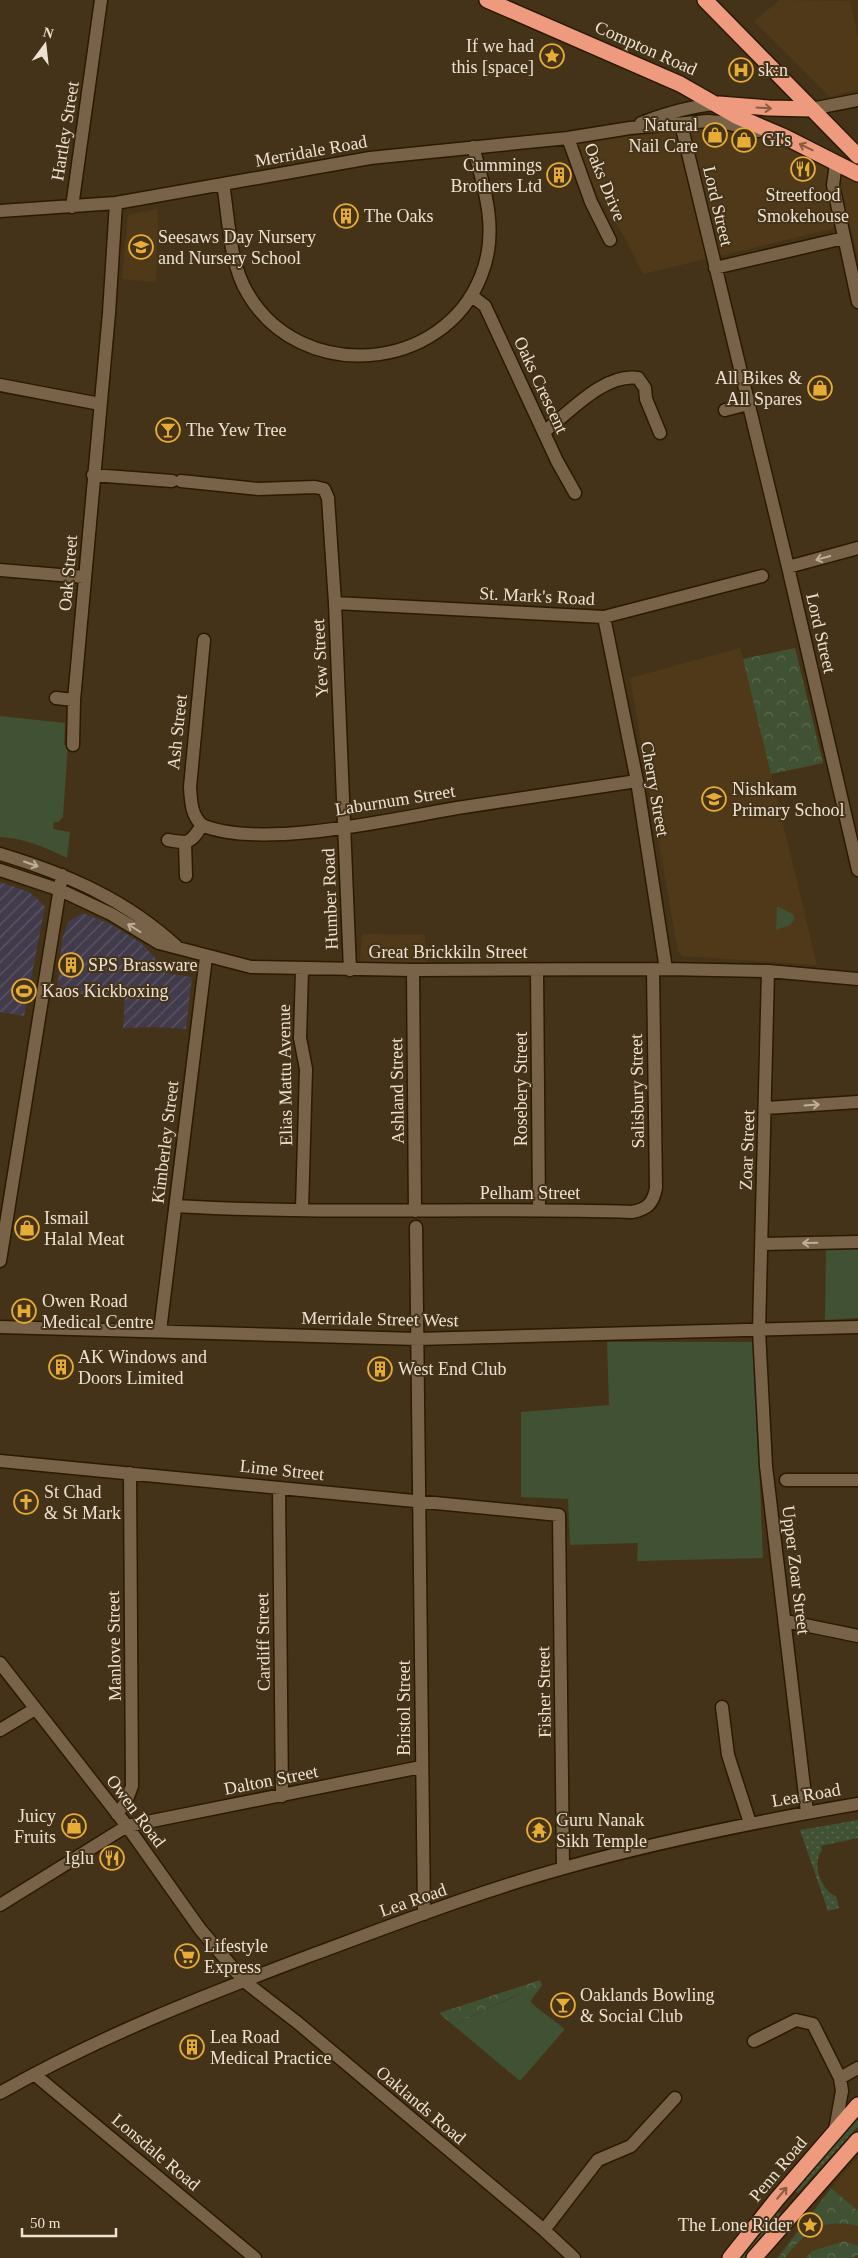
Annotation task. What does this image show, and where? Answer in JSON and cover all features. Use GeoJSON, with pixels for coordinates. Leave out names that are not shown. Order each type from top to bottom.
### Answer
{"type":"FeatureCollection","features":[{"type":"Feature","properties":{"kind":"highway","name":"Compton Road"},"geometry":{"type":"LineString","coordinates":[[487,0],[680,84],[736,116],[785,137],[858,174]]}},
{"type":"Feature","properties":{"kind":"highway"},"geometry":{"type":"LineString","coordinates":[[705,0],[858,156]]}},
{"type":"Feature","properties":{"kind":"highway"},"geometry":{"type":"LineString","coordinates":[[717,104],[811,109]]}},
{"type":"Feature","properties":{"kind":"highway","name":"Penn Road"},"geometry":{"type":"LineString","coordinates":[[730,2258],[835,2130],[858,2105]]}},
{"type":"Feature","properties":{"kind":"highway"},"geometry":{"type":"LineString","coordinates":[[754,2258],[858,2140]]}},
{"type":"Feature","properties":{"kind":"street","name":"Hartley Street"},"geometry":{"type":"LineString","coordinates":[[72,208],[102,0]]}},
{"type":"Feature","properties":{"kind":"street"},"geometry":{"type":"LineString","coordinates":[[811,109],[858,100]]}},
{"type":"Feature","properties":{"kind":"street","name":"Merridale Road"},"geometry":{"type":"LineString","coordinates":[[630,128],[669,112],[696,105],[717,104]]}},
{"type":"Feature","properties":{"kind":"street","name":"Merridale Road"},"geometry":{"type":"LineString","coordinates":[[0,210],[72,208],[116,203],[370,158],[473,146],[568,138],[630,128],[721,122],[785,137]]}},
{"type":"Feature","properties":{"kind":"street","name":"Lord Street"},"geometry":{"type":"LineString","coordinates":[[681,124],[721,296],[788,567],[858,870]]}},
{"type":"Feature","properties":{"kind":"street","name":"Oaks Drive"},"geometry":{"type":"LineString","coordinates":[[568,138],[591,202],[610,240]]}},
{"type":"Feature","properties":{"kind":"street"},"geometry":{"type":"LineString","coordinates":[[223,184],[238,271],[248,294],[265,317],[285,335],[302,344],[330,354],[357,357],[376,356],[404,348],[443,327],[472,296],[482,275],[489,241],[490,221],[487,198],[473,146]]}},
{"type":"Feature","properties":{"kind":"street"},"geometry":{"type":"LineString","coordinates":[[836,163],[833,185],[858,302]]}},
{"type":"Feature","properties":{"kind":"street","name":"Oak Street"},"geometry":{"type":"LineString","coordinates":[[73,745],[74,700],[116,203]]}},
{"type":"Feature","properties":{"kind":"street"},"geometry":{"type":"LineString","coordinates":[[715,268],[844,238]]}},
{"type":"Feature","properties":{"kind":"street","name":"Oaks Crescent"},"geometry":{"type":"LineString","coordinates":[[472,296],[485,306],[544,432],[552,464],[575,493]]}},
{"type":"Feature","properties":{"kind":"street"},"geometry":{"type":"LineString","coordinates":[[544,432],[602,385],[627,376],[638,378],[645,388],[646,399],[660,434]]}},
{"type":"Feature","properties":{"kind":"street"},"geometry":{"type":"LineString","coordinates":[[0,385],[100,404]]}},
{"type":"Feature","properties":{"kind":"street"},"geometry":{"type":"LineString","coordinates":[[725,410],[748,404]]}},
{"type":"Feature","properties":{"kind":"street","name":"Yew Street"},"geometry":{"type":"LineString","coordinates":[[94,475],[176,481],[201,488],[315,487],[324,489],[328,498],[335,603],[344,827]]}},
{"type":"Feature","properties":{"kind":"street"},"geometry":{"type":"LineString","coordinates":[[788,567],[858,548]]}},
{"type":"Feature","properties":{"kind":"street"},"geometry":{"type":"LineString","coordinates":[[0,570],[84,577]]}},
{"type":"Feature","properties":{"kind":"street","name":"St. Mark's Road"},"geometry":{"type":"LineString","coordinates":[[335,603],[604,617],[762,576]]}},
{"type":"Feature","properties":{"kind":"street","name":"Cherry Street"},"geometry":{"type":"LineString","coordinates":[[604,617],[637,780],[666,968]]}},
{"type":"Feature","properties":{"kind":"street","name":"Ash Street"},"geometry":{"type":"LineString","coordinates":[[202,825],[196,819],[192,807],[190,787],[204,640]]}},
{"type":"Feature","properties":{"kind":"street"},"geometry":{"type":"LineString","coordinates":[[56,698],[74,700]]}},
{"type":"Feature","properties":{"kind":"street","name":"Laburnum Street"},"geometry":{"type":"LineString","coordinates":[[202,825],[212,829],[258,834],[344,827],[637,780]]}},
{"type":"Feature","properties":{"kind":"street"},"geometry":{"type":"LineString","coordinates":[[168,840],[185,843],[194,838],[202,825]]}},
{"type":"Feature","properties":{"kind":"street","name":"Humber Road"},"geometry":{"type":"LineString","coordinates":[[344,827],[350,970]]}},
{"type":"Feature","properties":{"kind":"street"},"geometry":{"type":"LineString","coordinates":[[185,843],[186,876]]}},
{"type":"Feature","properties":{"kind":"street","name":"Great Brickkiln Street"},"geometry":{"type":"LineString","coordinates":[[0,854],[62,875],[98,891],[162,933],[178,948],[206,957],[250,967],[302,970],[666,968],[768,971],[858,979]]}},
{"type":"Feature","properties":{"kind":"street"},"geometry":{"type":"LineString","coordinates":[[0,870],[60,890],[111,914],[159,943],[178,948]]}},
{"type":"Feature","properties":{"kind":"street"},"geometry":{"type":"LineString","coordinates":[[0,1261],[62,875]]}},
{"type":"Feature","properties":{"kind":"street","name":"Kimberley Street"},"geometry":{"type":"LineString","coordinates":[[160,1331],[206,957]]}},
{"type":"Feature","properties":{"kind":"street","name":"Salisbury Street"},"geometry":{"type":"LineString","coordinates":[[644,1209],[651,1203],[656,1188],[653,969]]}},
{"type":"Feature","properties":{"kind":"street","name":"Elias Mattu Avenue"},"geometry":{"type":"LineString","coordinates":[[302,970],[300,1038],[306,1069],[302,1209]]}},
{"type":"Feature","properties":{"kind":"street","name":"Ashland Street"},"geometry":{"type":"LineString","coordinates":[[413,970],[415,1211]]}},
{"type":"Feature","properties":{"kind":"street","name":"Rosebery Street"},"geometry":{"type":"LineString","coordinates":[[538,970],[539,1209]]}},
{"type":"Feature","properties":{"kind":"street","name":"Zoar Street"},"geometry":{"type":"LineString","coordinates":[[759,1331],[768,971]]}},
{"type":"Feature","properties":{"kind":"street"},"geometry":{"type":"LineString","coordinates":[[766,1108],[858,1102]]}},
{"type":"Feature","properties":{"kind":"street"},"geometry":{"type":"LineString","coordinates":[[176,1206],[415,1211]]}},
{"type":"Feature","properties":{"kind":"street","name":"Pelham Street"},"geometry":{"type":"LineString","coordinates":[[415,1211],[539,1209],[632,1212],[644,1209]]}},
{"type":"Feature","properties":{"kind":"street"},"geometry":{"type":"LineString","coordinates":[[416,1227],[420,1502]]}},
{"type":"Feature","properties":{"kind":"street"},"geometry":{"type":"LineString","coordinates":[[762,1244],[858,1242]]}},
{"type":"Feature","properties":{"kind":"street","name":"Merridale Street West"},"geometry":{"type":"LineString","coordinates":[[0,1327],[417,1339],[858,1327]]}},
{"type":"Feature","properties":{"kind":"street","name":"Upper Zoar Street"},"geometry":{"type":"LineString","coordinates":[[759,1331],[766,1466],[786,1621],[807,1812]]}},
{"type":"Feature","properties":{"kind":"street","name":"Lime Street"},"geometry":{"type":"LineString","coordinates":[[0,1461],[560,1515]]}},
{"type":"Feature","properties":{"kind":"street","name":"Manlove Street"},"geometry":{"type":"LineString","coordinates":[[116,1814],[126,1802],[132,1786],[130,1474]]}},
{"type":"Feature","properties":{"kind":"street"},"geometry":{"type":"LineString","coordinates":[[786,1480],[858,1480]]}},
{"type":"Feature","properties":{"kind":"street","name":"Cardiff Street"},"geometry":{"type":"LineString","coordinates":[[279,1488],[282,1796]]}},
{"type":"Feature","properties":{"kind":"street","name":"Bristol Street"},"geometry":{"type":"LineString","coordinates":[[420,1502],[421,1767],[424,1914]]}},
{"type":"Feature","properties":{"kind":"street","name":"Fisher Street"},"geometry":{"type":"LineString","coordinates":[[560,1515],[563,1868]]}},
{"type":"Feature","properties":{"kind":"street"},"geometry":{"type":"LineString","coordinates":[[786,1621],[858,1636]]}},
{"type":"Feature","properties":{"kind":"street","name":"Owen Road"},"geometry":{"type":"LineString","coordinates":[[0,1663],[127,1826],[200,1929],[244,1981]]}},
{"type":"Feature","properties":{"kind":"street"},"geometry":{"type":"LineString","coordinates":[[722,1707],[728,1755],[750,1823]]}},
{"type":"Feature","properties":{"kind":"street"},"geometry":{"type":"LineString","coordinates":[[0,1730],[35,1709]]}},
{"type":"Feature","properties":{"kind":"street","name":"Dalton Street"},"geometry":{"type":"LineString","coordinates":[[127,1826],[421,1767]]}},
{"type":"Feature","properties":{"kind":"street","name":"Lea Road"},"geometry":{"type":"LineString","coordinates":[[0,2093],[122,2030],[244,1981],[424,1914],[563,1868],[750,1823],[858,1804]]}},
{"type":"Feature","properties":{"kind":"street"},"geometry":{"type":"LineString","coordinates":[[0,1905],[127,1826]]}},
{"type":"Feature","properties":{"kind":"street","name":"Oaklands Road"},"geometry":{"type":"LineString","coordinates":[[244,1981],[298,2023],[544,2230],[574,2258]]}},
{"type":"Feature","properties":{"kind":"street"},"geometry":{"type":"LineString","coordinates":[[754,2041],[796,2020],[812,2024],[840,2078],[842,2091],[835,2130]]}},
{"type":"Feature","properties":{"kind":"street"},"geometry":{"type":"LineString","coordinates":[[840,2078],[858,2068]]}},
{"type":"Feature","properties":{"kind":"street","name":"Lonsdale Road"},"geometry":{"type":"LineString","coordinates":[[34,2074],[255,2258]]}},
{"type":"Feature","properties":{"kind":"street"},"geometry":{"type":"LineString","coordinates":[[544,2230],[598,2160],[631,2146],[675,2098]]}},
{"type":"Feature","properties":{"kind":"shaded area"},"geometry":{"type":"Polygon","coordinates":[[[780,0],[850,1],[858,36],[858,89],[830,97],[754,21],[780,0]]]}},
{"type":"Feature","properties":{"kind":"shaded area"},"geometry":{"type":"Polygon","coordinates":[[[693,127],[740,132],[792,151],[858,182],[858,256],[847,213],[832,229],[643,274],[625,238],[589,180],[576,144],[693,127]]]}},
{"type":"Feature","properties":{"kind":"shaded area","name":"Seesaws Day Nursery and Nursery School"},"geometry":{"type":"Polygon","coordinates":[[[158,209],[156,282],[122,279],[128,215],[158,209]]]}},
{"type":"Feature","properties":{"kind":"shaded area","name":"Nishkam Primary School"},"geometry":{"type":"Polygon","coordinates":[[[740,648],[743,659],[795,648],[823,763],[771,774],[817,965],[683,956],[678,952],[630,678],[740,648]]]}},
{"type":"Feature","properties":{"kind":"shaded area"},"geometry":{"type":"Polygon","coordinates":[[[0,882],[29,892],[45,906],[24,1016],[0,1012],[0,882]]]}},
{"type":"Feature","properties":{"kind":"shaded area"},"geometry":{"type":"Polygon","coordinates":[[[83,913],[112,925],[141,943],[170,974],[192,977],[186,1029],[123,1028],[125,996],[107,994],[106,998],[57,990],[62,939],[68,922],[83,913]]]}},
{"type":"Feature","properties":{"kind":"shaded area"},"geometry":{"type":"Polygon","coordinates":[[[362,934],[425,935],[426,963],[360,962],[362,934]]]}},
{"type":"Feature","properties":{"kind":"shaded area"},"geometry":{"type":"Polygon","coordinates":[[[858,2157],[858,2258],[776,2258],[831,2188],[858,2157]]]}},
{"type":"Feature","properties":{"kind":"green space"},"geometry":{"type":"Polygon","coordinates":[[[795,648],[823,763],[771,774],[743,659],[795,648]]]}},
{"type":"Feature","properties":{"kind":"green space"},"geometry":{"type":"Polygon","coordinates":[[[0,716],[65,723],[64,745],[68,745],[63,816],[59,822],[54,822],[53,829],[70,832],[67,858],[26,841],[0,837],[0,716]]]}},
{"type":"Feature","properties":{"kind":"green space"},"geometry":{"type":"Polygon","coordinates":[[[777,906],[793,914],[795,919],[790,925],[776,930],[777,906]]]}},
{"type":"Feature","properties":{"kind":"green space"},"geometry":{"type":"Polygon","coordinates":[[[858,1249],[858,1318],[825,1320],[826,1250],[858,1249]]]}},
{"type":"Feature","properties":{"kind":"green space"},"geometry":{"type":"Polygon","coordinates":[[[607,1342],[754,1342],[763,1558],[637,1561],[638,1543],[570,1545],[568,1499],[521,1497],[521,1412],[609,1405],[607,1342]]]}},
{"type":"Feature","properties":{"kind":"green space"},"geometry":{"type":"Polygon","coordinates":[[[858,1820],[858,1838],[821,1846],[822,1850],[817,1862],[819,1876],[826,1889],[836,1896],[839,1908],[828,1911],[800,1830],[858,1820]]]}},
{"type":"Feature","properties":{"kind":"green space"},"geometry":{"type":"Polygon","coordinates":[[[540,1980],[542,1985],[530,2002],[521,1993],[453,2025],[439,2013],[540,1980]]]}},
{"type":"Feature","properties":{"kind":"green space"},"geometry":{"type":"Polygon","coordinates":[[[522,1993],[536,2007],[565,2029],[520,2081],[453,2025],[522,1993]]]}},
{"type":"Feature","properties":{"kind":"green space"},"geometry":{"type":"Polygon","coordinates":[[[858,2119],[858,2126],[798,2193],[793,2190],[858,2119]]]}},
{"type":"Feature","properties":{"kind":"green space"},"geometry":{"type":"Polygon","coordinates":[[[831,2188],[858,2211],[858,2226],[834,2224],[816,2228],[800,2240],[785,2258],[778,2258],[831,2188]]]}},
{"type":"Feature","properties":{"kind":"green space"},"geometry":{"type":"Polygon","coordinates":[[[776,2210],[782,2215],[744,2258],[738,2258],[776,2210]]]}},
{"type":"Feature","properties":{"kind":"green space"},"geometry":{"type":"Polygon","coordinates":[[[845,2241],[858,2246],[858,2255],[852,2258],[806,2258],[812,2251],[845,2241]]]}},
{"type":"Feature","properties":{"kind":"place","name":"If we had this [space]"},"geometry":{"type":"Point","coordinates":[552,56]}},
{"type":"Feature","properties":{"kind":"place","name":"sk:n"},"geometry":{"type":"Point","coordinates":[741,70]}},
{"type":"Feature","properties":{"kind":"place","name":"Natural Nail Care"},"geometry":{"type":"Point","coordinates":[715,135]}},
{"type":"Feature","properties":{"kind":"place","name":"GI's"},"geometry":{"type":"Point","coordinates":[744,140]}},
{"type":"Feature","properties":{"kind":"place","name":"Streetfood Smokehouse"},"geometry":{"type":"Point","coordinates":[803,169]}},
{"type":"Feature","properties":{"kind":"place","name":"Cummings Brothers Ltd"},"geometry":{"type":"Point","coordinates":[559,175]}},
{"type":"Feature","properties":{"kind":"place","name":"The Oaks"},"geometry":{"type":"Point","coordinates":[346,216]}},
{"type":"Feature","properties":{"kind":"place","name":"Seesaws Day Nursery and Nursery School"},"geometry":{"type":"Point","coordinates":[141,247]}},
{"type":"Feature","properties":{"kind":"place","name":"All Bikes & All Spares"},"geometry":{"type":"Point","coordinates":[820,388]}},
{"type":"Feature","properties":{"kind":"place","name":"The Yew Tree"},"geometry":{"type":"Point","coordinates":[168,430]}},
{"type":"Feature","properties":{"kind":"place","name":"Nishkam Primary School"},"geometry":{"type":"Point","coordinates":[714,799]}},
{"type":"Feature","properties":{"kind":"place","name":"SPS Brassware"},"geometry":{"type":"Point","coordinates":[71,965]}},
{"type":"Feature","properties":{"kind":"place","name":"Kaos Kickboxing"},"geometry":{"type":"Point","coordinates":[24,991]}},
{"type":"Feature","properties":{"kind":"place","name":"Ismail Halal Meat"},"geometry":{"type":"Point","coordinates":[27,1228]}},
{"type":"Feature","properties":{"kind":"place","name":"Owen Road Medical Centre"},"geometry":{"type":"Point","coordinates":[24,1311]}},
{"type":"Feature","properties":{"kind":"place","name":"AK Windows and Doors Limited"},"geometry":{"type":"Point","coordinates":[61,1367]}},
{"type":"Feature","properties":{"kind":"place","name":"West End Club"},"geometry":{"type":"Point","coordinates":[380,1369]}},
{"type":"Feature","properties":{"kind":"place","name":"St Chad & St Mark"},"geometry":{"type":"Point","coordinates":[26,1502]}},
{"type":"Feature","properties":{"kind":"place","name":"Juicy Fruits"},"geometry":{"type":"Point","coordinates":[74,1826]}},
{"type":"Feature","properties":{"kind":"place","name":"Guru Nanak Sikh Temple"},"geometry":{"type":"Point","coordinates":[539,1830]}},
{"type":"Feature","properties":{"kind":"place","name":"Iglu"},"geometry":{"type":"Point","coordinates":[112,1858]}},
{"type":"Feature","properties":{"kind":"place","name":"Lifestyle Express"},"geometry":{"type":"Point","coordinates":[187,1956]}},
{"type":"Feature","properties":{"kind":"place","name":"Oaklands Bowling & Social Club"},"geometry":{"type":"Point","coordinates":[563,2005]}},
{"type":"Feature","properties":{"kind":"place","name":"Lea Road Medical Practice"},"geometry":{"type":"Point","coordinates":[192,2047]}},
{"type":"Feature","properties":{"kind":"place","name":"The Lone Rider"},"geometry":{"type":"Point","coordinates":[810,2225]}}]}
